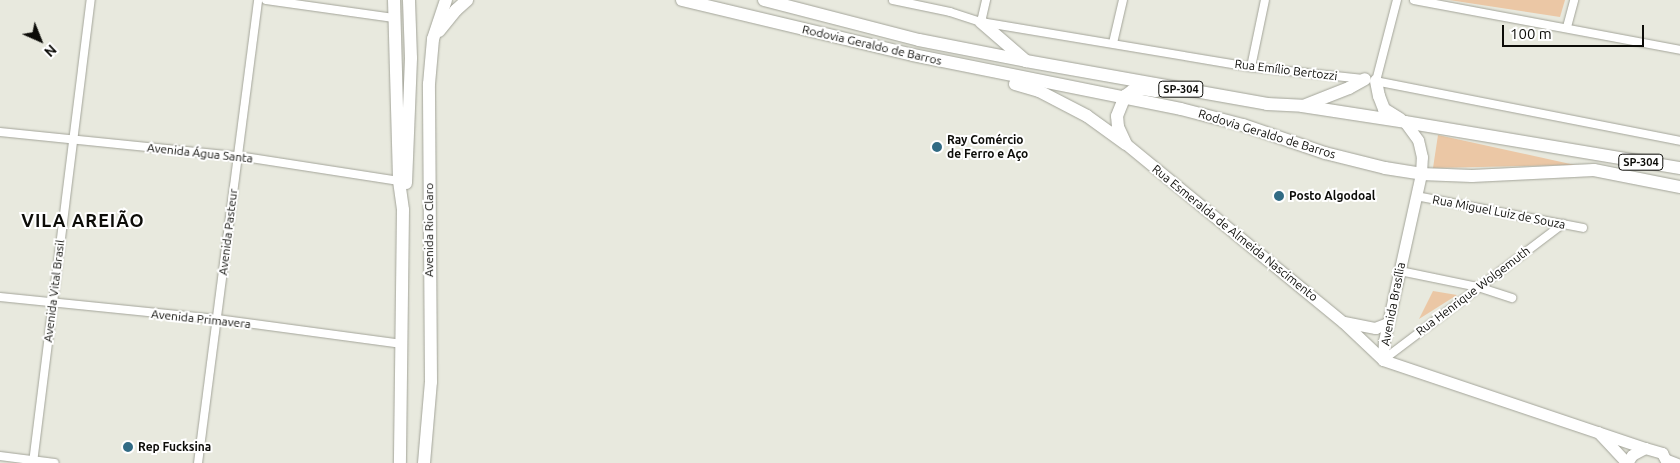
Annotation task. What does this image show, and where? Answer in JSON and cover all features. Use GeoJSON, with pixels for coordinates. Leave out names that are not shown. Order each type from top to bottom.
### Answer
{"type":"FeatureCollection","features":[{"type":"Feature","properties":{"kind":"highway"},"geometry":{"type":"LineString","coordinates":[[394,0],[399,181],[403,210]]}},
{"type":"Feature","properties":{"kind":"highway"},"geometry":{"type":"LineString","coordinates":[[400,463],[403,210],[408,156],[411,58],[409,0]]}},
{"type":"Feature","properties":{"kind":"highway","name":"Avenida Rio Claro"},"geometry":{"type":"LineString","coordinates":[[424,463],[431,382],[429,84],[433,39],[446,0]]}},
{"type":"Feature","properties":{"kind":"highway"},"geometry":{"type":"LineString","coordinates":[[433,39],[456,10],[467,0]]}},
{"type":"Feature","properties":{"kind":"highway","name":"Rodovia Geraldo de Barros"},"geometry":{"type":"LineString","coordinates":[[682,0],[913,56],[1181,109],[1242,125],[1325,153],[1385,168],[1421,174],[1472,176],[1594,170],[1680,187]]}},
{"type":"Feature","properties":{"kind":"highway","name":"Rodovia Geraldo de Barros"},"geometry":{"type":"LineString","coordinates":[[764,0],[919,40],[1026,61],[1267,104],[1302,106],[1680,168]]}},
{"type":"Feature","properties":{"kind":"highway"},"geometry":{"type":"LineString","coordinates":[[981,22],[1026,61]]}},
{"type":"Feature","properties":{"kind":"highway"},"geometry":{"type":"LineString","coordinates":[[913,56],[1039,91],[1087,116],[1126,144]]}},
{"type":"Feature","properties":{"kind":"highway"},"geometry":{"type":"LineString","coordinates":[[1302,106],[1370,80],[1384,109],[1404,122]]}},
{"type":"Feature","properties":{"kind":"highway"},"geometry":{"type":"LineString","coordinates":[[1126,144],[1118,127],[1117,116],[1123,99],[1132,91],[1143,90],[1267,104]]}},
{"type":"Feature","properties":{"kind":"main road","name":"Avenida Brasília"},"geometry":{"type":"LineString","coordinates":[[1404,122],[1418,140],[1422,157],[1421,174],[1388,323],[1383,360],[1597,430],[1645,448],[1657,450],[1666,461]]}},
{"type":"Feature","properties":{"kind":"main road","name":"Rua Esmeralda de Almeida Nascimento"},"geometry":{"type":"LineString","coordinates":[[1126,144],[1343,322],[1383,360]]}},
{"type":"Feature","properties":{"kind":"main road","name":"Rua Esmeralda de Almeida Nascimento"},"geometry":{"type":"LineString","coordinates":[[1343,322],[1375,328],[1388,323]]}},
{"type":"Feature","properties":{"kind":"main road","name":"Avenida Brasília"},"geometry":{"type":"LineString","coordinates":[[1597,430],[1627,463]]}},
{"type":"Feature","properties":{"kind":"main road"},"geometry":{"type":"LineString","coordinates":[[1627,463],[1632,455],[1645,448]]}},
{"type":"Feature","properties":{"kind":"street","name":"Avenida Vital Brasil"},"geometry":{"type":"LineString","coordinates":[[33,462],[91,0]]}},
{"type":"Feature","properties":{"kind":"street","name":"Avenida Pasteur"},"geometry":{"type":"LineString","coordinates":[[198,463],[258,0]]}},
{"type":"Feature","properties":{"kind":"street"},"geometry":{"type":"LineString","coordinates":[[266,0],[394,18]]}},
{"type":"Feature","properties":{"kind":"street","name":"Rua Emílio Bertozzi"},"geometry":{"type":"LineString","coordinates":[[892,0],[950,12],[981,22],[1251,67],[1370,80],[1680,141]]}},
{"type":"Feature","properties":{"kind":"street"},"geometry":{"type":"LineString","coordinates":[[981,22],[986,0]]}},
{"type":"Feature","properties":{"kind":"street"},"geometry":{"type":"LineString","coordinates":[[1113,43],[1123,0]]}},
{"type":"Feature","properties":{"kind":"street"},"geometry":{"type":"LineString","coordinates":[[1251,67],[1265,0]]}},
{"type":"Feature","properties":{"kind":"street"},"geometry":{"type":"LineString","coordinates":[[1370,80],[1397,0]]}},
{"type":"Feature","properties":{"kind":"street"},"geometry":{"type":"LineString","coordinates":[[1414,0],[1567,27],[1680,50]]}},
{"type":"Feature","properties":{"kind":"street"},"geometry":{"type":"LineString","coordinates":[[1567,27],[1574,0]]}},
{"type":"Feature","properties":{"kind":"street","name":"Avenida Água Santa"},"geometry":{"type":"LineString","coordinates":[[0,132],[238,156],[399,181]]}},
{"type":"Feature","properties":{"kind":"street","name":"Rua Miguel Luiz de Souza"},"geometry":{"type":"LineString","coordinates":[[1416,196],[1583,228]]}},
{"type":"Feature","properties":{"kind":"street","name":"Rua Henrique Wolgemuth"},"geometry":{"type":"LineString","coordinates":[[1383,360],[1563,224]]}},
{"type":"Feature","properties":{"kind":"street"},"geometry":{"type":"LineString","coordinates":[[1400,271],[1478,287],[1512,298]]}},
{"type":"Feature","properties":{"kind":"street","name":"Avenida Primavera"},"geometry":{"type":"LineString","coordinates":[[0,297],[217,320],[402,344]]}},
{"type":"Feature","properties":{"kind":"street"},"geometry":{"type":"LineString","coordinates":[[0,456],[33,462],[55,463]]}},
{"type":"Feature","properties":{"kind":"street"},"geometry":{"type":"LineString","coordinates":[[1666,461],[1678,463]]}},
{"type":"Feature","properties":{"kind":"shaded area"},"geometry":{"type":"Polygon","coordinates":[[[1449,0],[1565,0],[1560,17],[1449,0]]]}},
{"type":"Feature","properties":{"kind":"shaded area"},"geometry":{"type":"Polygon","coordinates":[[[1438,135],[1575,165],[1433,168],[1438,135]]]}},
{"type":"Feature","properties":{"kind":"shaded area"},"geometry":{"type":"Polygon","coordinates":[[[1433,291],[1457,295],[1419,319],[1433,291]]]}},
{"type":"Feature","properties":{"kind":"place","name":"Ray Comércio de Ferro e Aço"},"geometry":{"type":"Point","coordinates":[937,147]}},
{"type":"Feature","properties":{"kind":"place","name":"Posto Algodoal"},"geometry":{"type":"Point","coordinates":[1279,196]}},
{"type":"Feature","properties":{"kind":"place","name":"Rep Fucksina"},"geometry":{"type":"Point","coordinates":[128,447]}},
{"type":"Feature","properties":{"kind":"district","name":"VILA AREIÃO"},"geometry":{"type":"Point","coordinates":[83,220]}}]}
